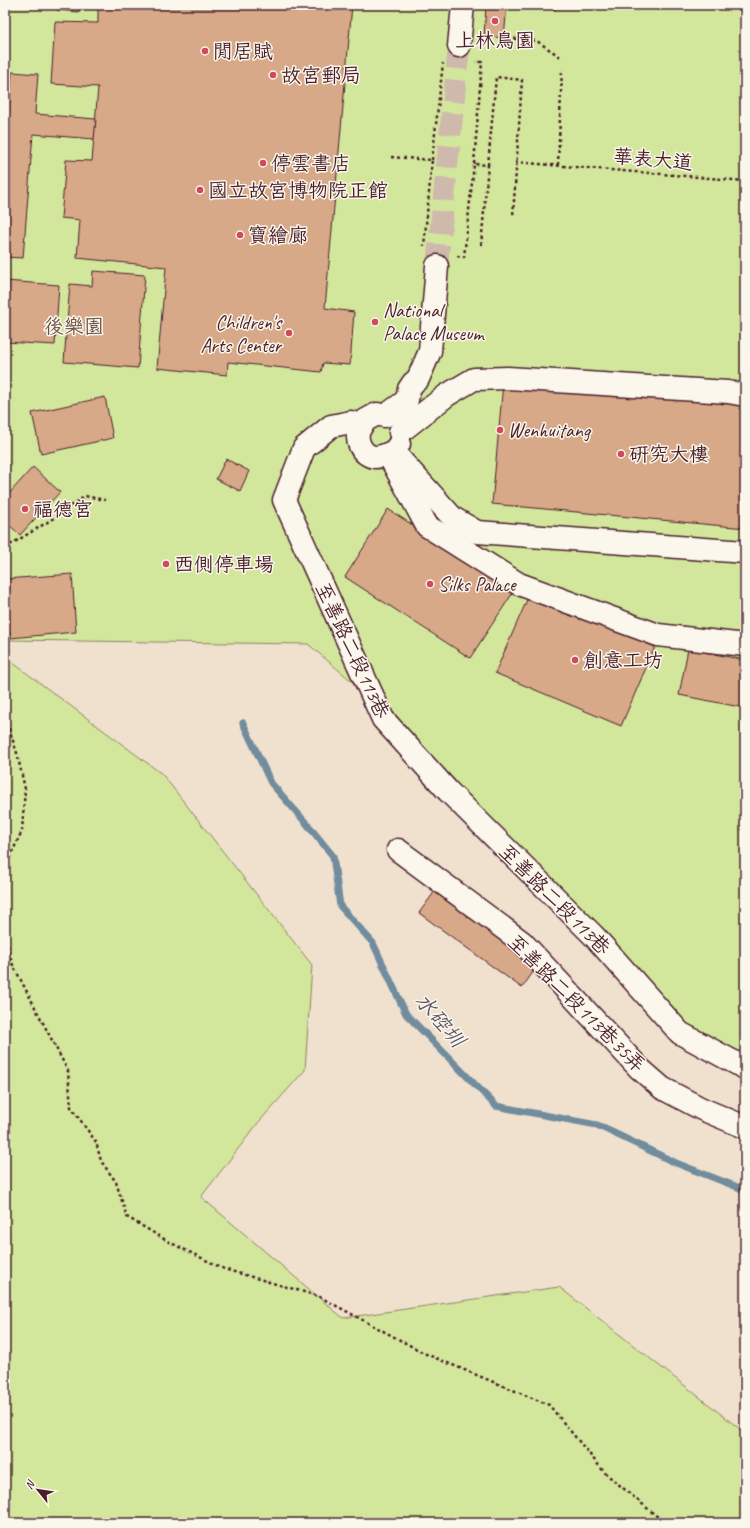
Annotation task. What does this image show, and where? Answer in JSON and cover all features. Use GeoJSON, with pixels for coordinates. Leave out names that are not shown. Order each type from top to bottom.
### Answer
{"type":"FeatureCollection","features":[{"type":"Feature","properties":{"kind":"street"},"geometry":{"type":"LineString","coordinates":[[451,53],[463,5]]}},
{"type":"Feature","properties":{"kind":"street"},"geometry":{"type":"LineString","coordinates":[[385,416],[407,400],[409,389],[418,379],[430,352],[437,258]]}},
{"type":"Feature","properties":{"kind":"street"},"geometry":{"type":"LineString","coordinates":[[745,395],[728,392],[508,378],[474,379],[447,395],[394,446],[375,457],[362,450],[358,439],[358,432],[366,420],[377,414],[393,420],[394,446],[427,526],[518,584],[658,635],[745,645]]}},
{"type":"Feature","properties":{"kind":"street","name":"至善路二段113巷"},"geometry":{"type":"LineString","coordinates":[[360,428],[351,422],[331,426],[304,448],[284,500],[383,719],[448,791],[594,936],[680,1034],[745,1068]]}},
{"type":"Feature","properties":{"kind":"street"},"geometry":{"type":"LineString","coordinates":[[394,446],[453,518],[477,532],[745,552]]}},
{"type":"Feature","properties":{"kind":"street","name":"至善路二段113巷35弄"},"geometry":{"type":"LineString","coordinates":[[398,850],[522,942],[639,1068],[662,1088],[702,1109],[745,1127]]}},
{"type":"Feature","properties":{"kind":"path"},"geometry":{"type":"LineString","coordinates":[[547,5],[555,9],[566,5]]}},
{"type":"Feature","properties":{"kind":"path"},"geometry":{"type":"LineString","coordinates":[[508,38],[537,41],[562,58]]}},
{"type":"Feature","properties":{"kind":"path"},"geometry":{"type":"LineString","coordinates":[[451,53],[432,160],[437,258],[464,256],[474,164],[482,62],[474,62]]}},
{"type":"Feature","properties":{"kind":"path"},"geometry":{"type":"LineString","coordinates":[[558,165],[562,70]]}},
{"type":"Feature","properties":{"kind":"path"},"geometry":{"type":"LineString","coordinates":[[481,246],[496,77],[522,80],[513,216]]}},
{"type":"Feature","properties":{"kind":"path"},"geometry":{"type":"LineString","coordinates":[[391,157],[432,160]]}},
{"type":"Feature","properties":{"kind":"path","name":"華表大道"},"geometry":{"type":"LineString","coordinates":[[516,162],[745,181]]}},
{"type":"Feature","properties":{"kind":"path"},"geometry":{"type":"LineString","coordinates":[[474,164],[488,165]]}},
{"type":"Feature","properties":{"kind":"path"},"geometry":{"type":"LineString","coordinates":[[5,548],[59,515],[85,496],[105,500]]}},
{"type":"Feature","properties":{"kind":"path"},"geometry":{"type":"LineString","coordinates":[[5,717],[17,753],[25,789],[22,830],[8,861],[5,910]]}},
{"type":"Feature","properties":{"kind":"path"},"geometry":{"type":"LineString","coordinates":[[5,934],[12,963],[68,1071],[71,1107],[96,1142],[101,1160],[116,1182],[127,1218],[169,1242],[224,1269],[318,1296],[426,1354],[549,1405],[605,1473],[665,1523]]}},
{"type":"Feature","properties":{"kind":"green space","name":"National Palace Museum"},"geometry":{"type":"Polygon","coordinates":[[[5,5],[745,5],[745,1057],[689,1030],[393,716],[308,644],[5,640],[5,5]]]}},
{"type":"Feature","properties":{"kind":"green space"},"geometry":{"type":"Polygon","coordinates":[[[5,657],[162,774],[312,965],[305,1070],[258,1123],[201,1197],[343,1318],[559,1287],[745,1433],[745,1523],[5,1523],[5,657]]]}},
{"type":"Feature","properties":{"kind":"building"},"geometry":{"type":"Polygon","coordinates":[[[58,5],[80,5],[79,12],[57,10],[58,5]]]}},
{"type":"Feature","properties":{"kind":"building","name":"國立故宮博物院正館"},"geometry":{"type":"Polygon","coordinates":[[[98,5],[352,5],[325,308],[354,312],[350,365],[323,363],[321,372],[228,362],[227,375],[157,368],[166,267],[77,258],[80,220],[61,218],[66,160],[92,161],[98,87],[51,84],[55,22],[98,23],[98,5]]]}},
{"type":"Feature","properties":{"kind":"building","name":"上林鳥園"},"geometry":{"type":"Polygon","coordinates":[[[486,5],[507,5],[504,38],[484,36],[486,5]]]}},
{"type":"Feature","properties":{"kind":"building"},"geometry":{"type":"Polygon","coordinates":[[[12,72],[38,74],[35,114],[96,119],[94,139],[33,134],[23,258],[5,257],[5,162],[7,131],[5,131],[5,112],[9,113],[12,72]]]}},
{"type":"Feature","properties":{"kind":"building"},"geometry":{"type":"Polygon","coordinates":[[[93,271],[145,275],[138,368],[64,362],[70,284],[92,286],[93,271]]]}},
{"type":"Feature","properties":{"kind":"building"},"geometry":{"type":"Polygon","coordinates":[[[5,281],[59,285],[55,345],[5,342],[5,281]]]}},
{"type":"Feature","properties":{"kind":"building","name":"研究大樓"},"geometry":{"type":"Polygon","coordinates":[[[503,383],[745,404],[745,528],[492,504],[503,383]]]}},
{"type":"Feature","properties":{"kind":"building"},"geometry":{"type":"Polygon","coordinates":[[[105,397],[113,438],[41,454],[32,413],[105,397]]]}},
{"type":"Feature","properties":{"kind":"building"},"geometry":{"type":"Polygon","coordinates":[[[226,459],[249,471],[240,491],[216,479],[226,459]]]}},
{"type":"Feature","properties":{"kind":"building","name":"福德宮"},"geometry":{"type":"Polygon","coordinates":[[[33,467],[60,492],[20,535],[5,521],[5,498],[33,467]]]}},
{"type":"Feature","properties":{"kind":"building","name":"Silks Palace"},"geometry":{"type":"Polygon","coordinates":[[[388,509],[514,591],[470,658],[345,577],[388,509]]]}},
{"type":"Feature","properties":{"kind":"building"},"geometry":{"type":"Polygon","coordinates":[[[72,574],[76,632],[10,638],[5,579],[72,574]]]}},
{"type":"Feature","properties":{"kind":"building","name":"創意工坊"},"geometry":{"type":"Polygon","coordinates":[[[530,593],[655,647],[621,726],[495,673],[530,593]]]}},
{"type":"Feature","properties":{"kind":"building"},"geometry":{"type":"Polygon","coordinates":[[[688,649],[745,660],[745,708],[679,695],[688,649]]]}},
{"type":"Feature","properties":{"kind":"building"},"geometry":{"type":"Polygon","coordinates":[[[435,891],[538,965],[522,988],[419,913],[435,891]]]}},
{"type":"Feature","properties":{"kind":"waterway","name":"水硿圳"},"geometry":{"type":"LineString","coordinates":[[243,723],[271,783],[333,856],[340,906],[373,943],[406,1014],[496,1106],[597,1125],[676,1163],[745,1190]]}},
{"type":"Feature","properties":{"kind":"tunnel"},"geometry":{"type":"LineString","coordinates":[[437,266],[459,46]]}},
{"type":"Feature","properties":{"kind":"place","name":"上林鳥園"},"geometry":{"type":"Point","coordinates":[495,21]}},
{"type":"Feature","properties":{"kind":"place","name":"閒居賦"},"geometry":{"type":"Point","coordinates":[205,51]}},
{"type":"Feature","properties":{"kind":"place","name":"故宮郵局"},"geometry":{"type":"Point","coordinates":[273,75]}},
{"type":"Feature","properties":{"kind":"place","name":"停雲書店"},"geometry":{"type":"Point","coordinates":[263,163]}},
{"type":"Feature","properties":{"kind":"place","name":"國立故宮博物院正館"},"geometry":{"type":"Point","coordinates":[200,190]}},
{"type":"Feature","properties":{"kind":"place","name":"寶繪廊"},"geometry":{"type":"Point","coordinates":[240,235]}},
{"type":"Feature","properties":{"kind":"place","name":"National Palace Museum"},"geometry":{"type":"Point","coordinates":[375,322]}},
{"type":"Feature","properties":{"kind":"place","name":"Children's Arts Center"},"geometry":{"type":"Point","coordinates":[289,333]}},
{"type":"Feature","properties":{"kind":"place","name":"Wenhuitang"},"geometry":{"type":"Point","coordinates":[500,430]}},
{"type":"Feature","properties":{"kind":"place","name":"研究大樓"},"geometry":{"type":"Point","coordinates":[621,454]}},
{"type":"Feature","properties":{"kind":"place","name":"福德宮"},"geometry":{"type":"Point","coordinates":[25,509]}},
{"type":"Feature","properties":{"kind":"place","name":"西側停車場"},"geometry":{"type":"Point","coordinates":[166,564]}},
{"type":"Feature","properties":{"kind":"place","name":"Silks Palace"},"geometry":{"type":"Point","coordinates":[430,584]}},
{"type":"Feature","properties":{"kind":"place","name":"創意工坊"},"geometry":{"type":"Point","coordinates":[575,660]}},
{"type":"Feature","properties":{"kind":"park label","name":"後樂園"},"geometry":{"type":"Point","coordinates":[74,326]}}]}
